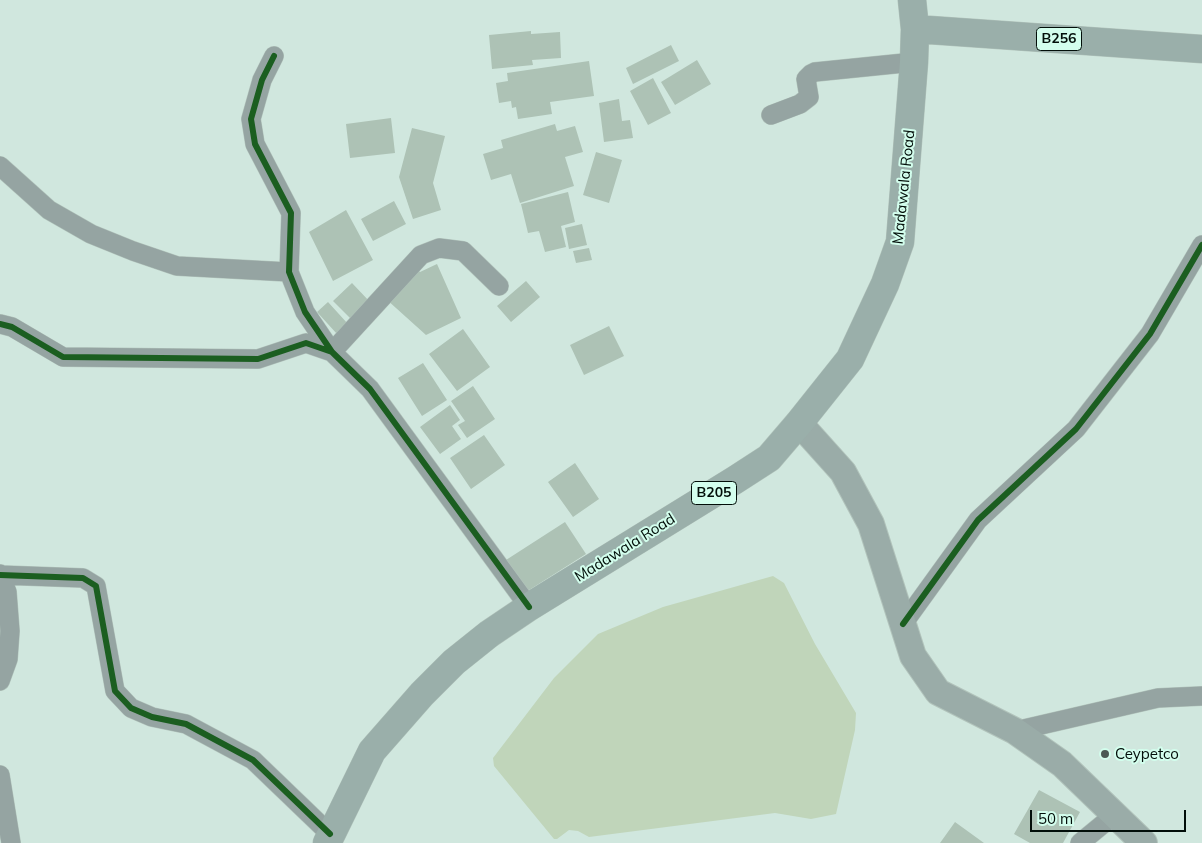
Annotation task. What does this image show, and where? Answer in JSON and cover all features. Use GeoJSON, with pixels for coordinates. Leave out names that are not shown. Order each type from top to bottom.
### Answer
{"type":"FeatureCollection","features":[{"type":"Feature","properties":{"kind":"main road","name":"B205"},"geometry":{"type":"LineString","coordinates":[[912,0],[915,29]]}},
{"type":"Feature","properties":{"kind":"main road","name":"B256"},"geometry":{"type":"LineString","coordinates":[[915,29],[1202,51]]}},
{"type":"Feature","properties":{"kind":"main road","name":"Madawala Road"},"geometry":{"type":"LineString","coordinates":[[329,838],[372,750],[454,662],[489,634],[529,607],[769,458],[850,359],[885,284],[900,242],[915,29]]}},
{"type":"Feature","properties":{"kind":"main road"},"geometry":{"type":"LineString","coordinates":[[798,423],[843,472],[871,524],[913,656],[938,692],[1015,731],[1062,764],[1144,843]]}},
{"type":"Feature","properties":{"kind":"street"},"geometry":{"type":"LineString","coordinates":[[274,56],[262,80],[251,119],[255,144],[291,213],[289,272],[305,312],[332,352],[370,389],[529,607]]}},
{"type":"Feature","properties":{"kind":"street"},"geometry":{"type":"LineString","coordinates":[[771,115],[800,104],[809,97],[806,79],[815,72],[914,62]]}},
{"type":"Feature","properties":{"kind":"street"},"geometry":{"type":"LineString","coordinates":[[0,166],[49,210],[91,234],[133,251],[177,266],[289,272]]}},
{"type":"Feature","properties":{"kind":"street"},"geometry":{"type":"LineString","coordinates":[[903,624],[978,520],[1076,429],[1150,334],[1202,245]]}},
{"type":"Feature","properties":{"kind":"street"},"geometry":{"type":"LineString","coordinates":[[332,352],[421,255],[439,248],[463,251],[499,286]]}},
{"type":"Feature","properties":{"kind":"street"},"geometry":{"type":"LineString","coordinates":[[0,324],[12,327],[63,357],[258,359],[306,344],[332,352]]}},
{"type":"Feature","properties":{"kind":"street"},"geometry":{"type":"LineString","coordinates":[[0,681],[8,659],[10,631],[7,592],[0,575],[83,578],[96,586],[115,690],[131,708],[152,717],[186,724],[253,760],[329,838]]}},
{"type":"Feature","properties":{"kind":"street"},"geometry":{"type":"LineString","coordinates":[[1015,731],[1158,698],[1202,696]]}},
{"type":"Feature","properties":{"kind":"street"},"geometry":{"type":"LineString","coordinates":[[0,775],[11,843]]}},
{"type":"Feature","properties":{"kind":"street"},"geometry":{"type":"LineString","coordinates":[[1080,843],[1114,815]]}},
{"type":"Feature","properties":{"kind":"green space"},"geometry":{"type":"Polygon","coordinates":[[[773,576],[784,583],[815,644],[856,713],[855,730],[836,814],[811,819],[775,813],[589,837],[578,831],[569,830],[557,839],[554,839],[494,766],[493,758],[554,678],[598,634],[663,607],[773,576]]]}},
{"type":"Feature","properties":{"kind":"building"},"geometry":{"type":"Polygon","coordinates":[[[531,31],[531,34],[560,32],[561,58],[532,60],[533,65],[492,69],[489,35],[531,31]]]}},
{"type":"Feature","properties":{"kind":"building"},"geometry":{"type":"Polygon","coordinates":[[[671,45],[679,61],[633,84],[626,68],[671,45]]]}},
{"type":"Feature","properties":{"kind":"building"},"geometry":{"type":"Polygon","coordinates":[[[697,60],[711,84],[675,105],[661,82],[697,60]]]}},
{"type":"Feature","properties":{"kind":"building"},"geometry":{"type":"Polygon","coordinates":[[[589,61],[594,96],[550,102],[552,114],[518,119],[516,107],[512,108],[511,101],[499,103],[496,83],[508,81],[507,73],[589,61]]]}},
{"type":"Feature","properties":{"kind":"building"},"geometry":{"type":"Polygon","coordinates":[[[653,78],[671,113],[648,125],[630,91],[653,78]]]}},
{"type":"Feature","properties":{"kind":"building"},"geometry":{"type":"Polygon","coordinates":[[[619,99],[622,121],[630,120],[633,138],[604,142],[599,103],[619,99]]]}},
{"type":"Feature","properties":{"kind":"building"},"geometry":{"type":"Polygon","coordinates":[[[391,118],[395,153],[350,158],[346,124],[391,118]]]}},
{"type":"Feature","properties":{"kind":"building"},"geometry":{"type":"Polygon","coordinates":[[[555,124],[557,131],[575,126],[583,152],[565,157],[574,186],[520,203],[511,174],[491,180],[483,154],[503,148],[501,140],[555,124]]]}},
{"type":"Feature","properties":{"kind":"building"},"geometry":{"type":"Polygon","coordinates":[[[412,128],[445,136],[433,183],[441,210],[413,219],[399,177],[412,128]]]}},
{"type":"Feature","properties":{"kind":"building"},"geometry":{"type":"Polygon","coordinates":[[[596,152],[622,160],[609,203],[583,195],[596,152]]]}},
{"type":"Feature","properties":{"kind":"building"},"geometry":{"type":"Polygon","coordinates":[[[568,192],[575,222],[561,226],[566,247],[545,252],[539,231],[528,233],[521,204],[568,192]]]}},
{"type":"Feature","properties":{"kind":"building"},"geometry":{"type":"Polygon","coordinates":[[[394,201],[406,224],[373,241],[361,219],[394,201]]]}},
{"type":"Feature","properties":{"kind":"building"},"geometry":{"type":"Polygon","coordinates":[[[346,210],[373,260],[333,281],[309,232],[346,210]]]}},
{"type":"Feature","properties":{"kind":"building"},"geometry":{"type":"Polygon","coordinates":[[[582,224],[587,245],[569,249],[565,228],[582,224]]]}},
{"type":"Feature","properties":{"kind":"building"},"geometry":{"type":"Polygon","coordinates":[[[589,248],[592,260],[576,263],[573,251],[589,248]]]}},
{"type":"Feature","properties":{"kind":"building"},"geometry":{"type":"Polygon","coordinates":[[[437,264],[461,318],[426,335],[386,299],[415,267],[420,272],[437,264]]]}},
{"type":"Feature","properties":{"kind":"building"},"geometry":{"type":"Polygon","coordinates":[[[526,281],[540,297],[511,322],[497,306],[526,281]]]}},
{"type":"Feature","properties":{"kind":"building"},"geometry":{"type":"Polygon","coordinates":[[[352,283],[370,302],[352,320],[333,301],[352,283]]]}},
{"type":"Feature","properties":{"kind":"building"},"geometry":{"type":"Polygon","coordinates":[[[328,302],[348,324],[337,334],[317,312],[328,302]]]}},
{"type":"Feature","properties":{"kind":"building"},"geometry":{"type":"Polygon","coordinates":[[[609,326],[624,356],[584,375],[570,345],[609,326]]]}},
{"type":"Feature","properties":{"kind":"building"},"geometry":{"type":"Polygon","coordinates":[[[463,329],[490,367],[457,391],[429,354],[463,329]]]}},
{"type":"Feature","properties":{"kind":"building"},"geometry":{"type":"Polygon","coordinates":[[[423,363],[447,400],[422,416],[398,378],[423,363]]]}},
{"type":"Feature","properties":{"kind":"building"},"geometry":{"type":"Polygon","coordinates":[[[473,386],[495,419],[467,438],[458,425],[465,421],[451,401],[473,386]]]}},
{"type":"Feature","properties":{"kind":"building"},"geometry":{"type":"Polygon","coordinates":[[[450,405],[460,420],[452,426],[461,439],[440,454],[420,427],[450,405]]]}},
{"type":"Feature","properties":{"kind":"building"},"geometry":{"type":"Polygon","coordinates":[[[484,435],[505,465],[471,489],[450,458],[484,435]]]}},
{"type":"Feature","properties":{"kind":"building"},"geometry":{"type":"Polygon","coordinates":[[[575,463],[599,499],[573,517],[548,482],[575,463]]]}},
{"type":"Feature","properties":{"kind":"building"},"geometry":{"type":"Polygon","coordinates":[[[565,522],[586,554],[526,592],[506,560],[565,522]]]}},
{"type":"Feature","properties":{"kind":"building"},"geometry":{"type":"Polygon","coordinates":[[[1039,790],[1080,812],[1063,843],[1030,843],[1014,834],[1039,790]]]}},
{"type":"Feature","properties":{"kind":"building"},"geometry":{"type":"Polygon","coordinates":[[[955,822],[984,843],[940,843],[955,822]]]}},
{"type":"Feature","properties":{"kind":"cycle path"},"geometry":{"type":"LineString","coordinates":[[274,56],[262,80],[251,119],[255,144],[291,213],[289,272],[305,312],[332,352],[370,389],[529,607]]}},
{"type":"Feature","properties":{"kind":"cycle path"},"geometry":{"type":"LineString","coordinates":[[903,624],[978,520],[1076,429],[1150,334],[1202,245]]}},
{"type":"Feature","properties":{"kind":"cycle path"},"geometry":{"type":"LineString","coordinates":[[0,324],[12,327],[63,357],[258,359],[306,343],[332,352]]}},
{"type":"Feature","properties":{"kind":"cycle path"},"geometry":{"type":"LineString","coordinates":[[0,575],[83,578],[96,586],[115,691],[131,708],[152,717],[186,724],[253,760],[330,834]]}},
{"type":"Feature","properties":{"kind":"place","name":"Ceypetco"},"geometry":{"type":"Point","coordinates":[1105,754]}}]}
